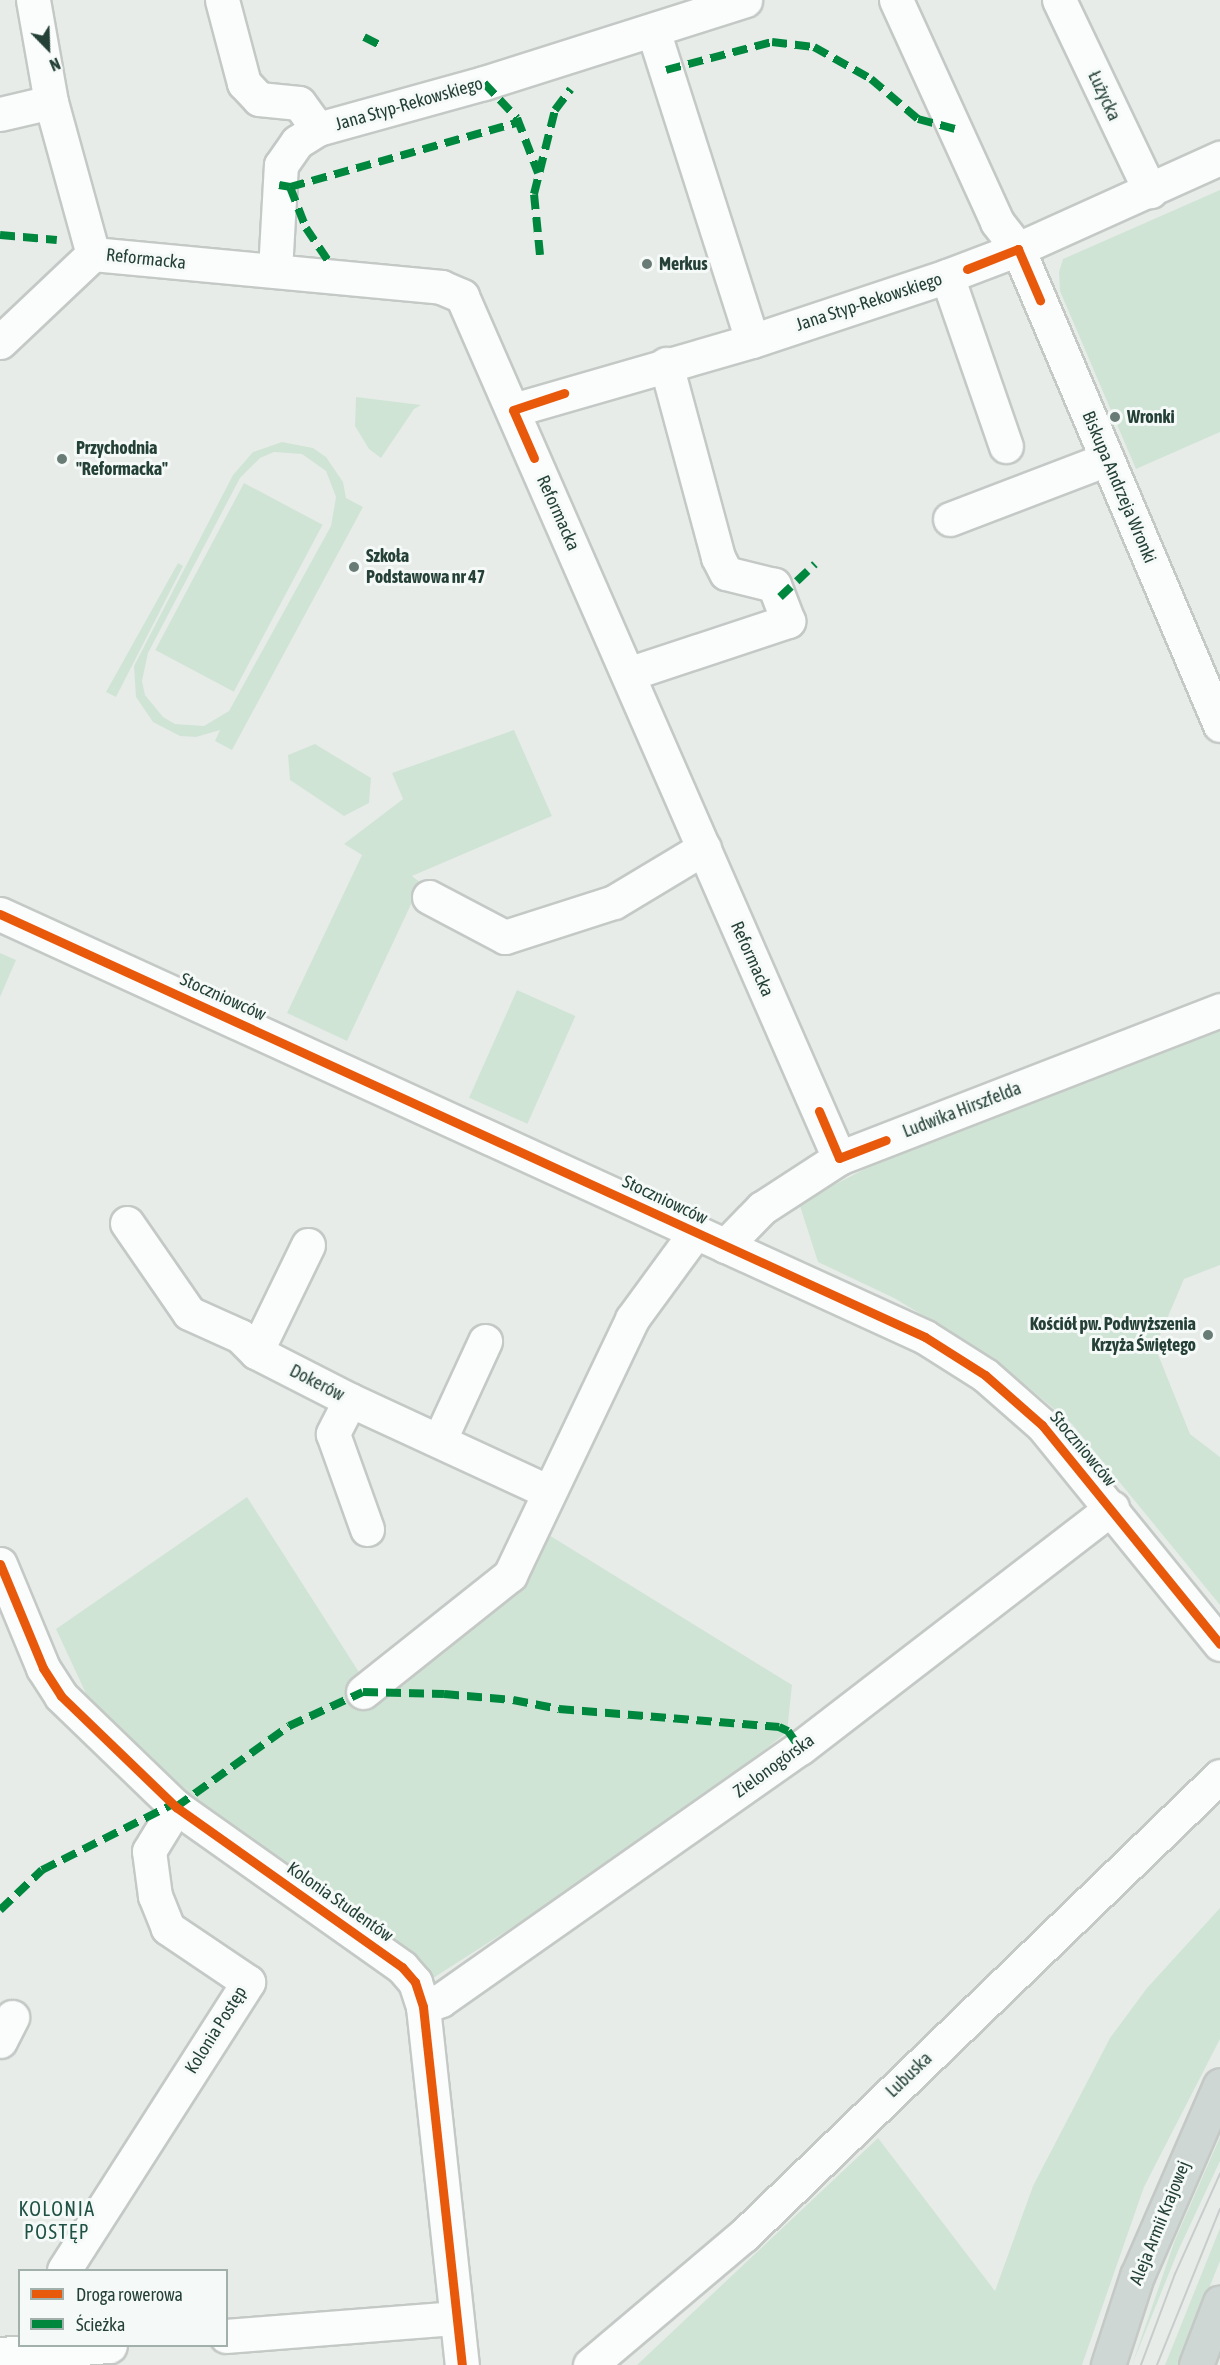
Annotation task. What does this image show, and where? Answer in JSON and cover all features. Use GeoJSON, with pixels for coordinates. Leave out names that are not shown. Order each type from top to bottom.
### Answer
{"type":"FeatureCollection","features":[{"type":"Feature","properties":{"kind":"main road","name":"Aleja Armii Krajowej"},"geometry":{"type":"LineString","coordinates":[[1108,2365],[1137,2276],[1220,2085]]}},
{"type":"Feature","properties":{"kind":"main road"},"geometry":{"type":"LineString","coordinates":[[1196,2365],[1220,2302]]}},
{"type":"Feature","properties":{"kind":"street"},"geometry":{"type":"LineString","coordinates":[[33,0],[51,102],[93,254]]}},
{"type":"Feature","properties":{"kind":"street"},"geometry":{"type":"LineString","coordinates":[[222,0],[244,83],[259,99],[299,103],[318,129]]}},
{"type":"Feature","properties":{"kind":"street","name":"Jana Styp-Rekowskiego"},"geometry":{"type":"LineString","coordinates":[[275,271],[280,165],[297,142],[318,129],[484,83],[745,0]]}},
{"type":"Feature","properties":{"kind":"street"},"geometry":{"type":"LineString","coordinates":[[896,0],[997,222],[1018,249]]}},
{"type":"Feature","properties":{"kind":"street","name":"Łużycka"},"geometry":{"type":"LineString","coordinates":[[1059,0],[1150,191]]}},
{"type":"Feature","properties":{"kind":"street"},"geometry":{"type":"LineString","coordinates":[[653,30],[752,341]]}},
{"type":"Feature","properties":{"kind":"street"},"geometry":{"type":"LineString","coordinates":[[0,114],[51,102]]}},
{"type":"Feature","properties":{"kind":"street","name":"Jana Styp-Rekowskiego"},"geometry":{"type":"LineString","coordinates":[[513,410],[752,341],[947,276],[1018,249],[1220,158]]}},
{"type":"Feature","properties":{"kind":"street","name":"Biskupa Andrzeja Wronki"},"geometry":{"type":"LineString","coordinates":[[1018,249],[1220,725]]}},
{"type":"Feature","properties":{"kind":"street","name":"Reformacka"},"geometry":{"type":"LineString","coordinates":[[0,342],[93,254],[452,289],[462,296],[839,1158]]}},
{"type":"Feature","properties":{"kind":"street"},"geometry":{"type":"LineString","coordinates":[[947,276],[1006,446]]}},
{"type":"Feature","properties":{"kind":"street"},"geometry":{"type":"LineString","coordinates":[[628,674],[788,621],[774,585],[726,573],[718,557],[666,364]]}},
{"type":"Feature","properties":{"kind":"street"},"geometry":{"type":"LineString","coordinates":[[950,519],[1107,459]]}},
{"type":"Feature","properties":{"kind":"street"},"geometry":{"type":"LineString","coordinates":[[429,897],[505,937],[614,902],[704,848]]}},
{"type":"Feature","properties":{"kind":"street","name":"Stoczniowców"},"geometry":{"type":"LineString","coordinates":[[0,914],[925,1337],[986,1375],[1042,1425],[1112,1508],[1220,1644]]}},
{"type":"Feature","properties":{"kind":"street","name":"Ludwika Hirszfelda"},"geometry":{"type":"LineString","coordinates":[[725,1246],[762,1208],[839,1158],[1220,1010]]}},
{"type":"Feature","properties":{"kind":"street","name":"Dokerów"},"geometry":{"type":"LineString","coordinates":[[127,1223],[189,1313],[240,1336],[256,1352],[350,1400],[440,1439],[549,1492]]}},
{"type":"Feature","properties":{"kind":"street"},"geometry":{"type":"LineString","coordinates":[[363,1692],[510,1575],[632,1318],[695,1233]]}},
{"type":"Feature","properties":{"kind":"street"},"geometry":{"type":"LineString","coordinates":[[256,1352],[308,1245]]}},
{"type":"Feature","properties":{"kind":"street"},"geometry":{"type":"LineString","coordinates":[[440,1439],[485,1341]]}},
{"type":"Feature","properties":{"kind":"street"},"geometry":{"type":"LineString","coordinates":[[350,1400],[333,1434],[367,1529]]}},
{"type":"Feature","properties":{"kind":"street","name":"Zielonogórska"},"geometry":{"type":"LineString","coordinates":[[423,2007],[441,2000],[800,1748],[1112,1508]]}},
{"type":"Feature","properties":{"kind":"street","name":"Kolonia Studentów"},"geometry":{"type":"LineString","coordinates":[[0,1564],[43,1668],[62,1696],[176,1807],[402,1967],[415,1982],[423,2007],[462,2365]]}},
{"type":"Feature","properties":{"kind":"street","name":"Lubuska"},"geometry":{"type":"LineString","coordinates":[[590,2365],[744,2235],[1220,1776]]}},
{"type":"Feature","properties":{"kind":"street","name":"Kolonia Postęp"},"geometry":{"type":"LineString","coordinates":[[65,2269],[248,1982],[168,1928],[155,1896],[149,1851],[176,1807]]}},
{"type":"Feature","properties":{"kind":"street"},"geometry":{"type":"LineString","coordinates":[[228,2336],[456,2318]]}},
{"type":"Feature","properties":{"kind":"street"},"geometry":{"type":"LineString","coordinates":[[16,2351],[91,2347]]}},
{"type":"Feature","properties":{"kind":"green space"},"geometry":{"type":"Polygon","coordinates":[[[1220,190],[1220,432],[1136,469],[1060,291],[1059,272],[1063,259],[1220,190]]]}},
{"type":"Feature","properties":{"kind":"green space"},"geometry":{"type":"Polygon","coordinates":[[[356,397],[421,405],[414,409],[381,458],[369,449],[355,426],[356,397]]]}},
{"type":"Feature","properties":{"kind":"green space"},"geometry":{"type":"Polygon","coordinates":[[[282,442],[313,448],[326,457],[343,482],[346,498],[363,507],[232,750],[215,741],[220,730],[196,737],[180,736],[153,722],[136,697],[134,666],[233,475],[253,452],[282,442]],[[274,452],[260,458],[240,478],[148,653],[142,681],[145,695],[163,717],[175,724],[204,726],[229,711],[331,526],[336,497],[326,471],[302,454],[274,452]]]}},
{"type":"Feature","properties":{"kind":"green space"},"geometry":{"type":"Polygon","coordinates":[[[244,483],[323,525],[234,692],[155,650],[244,483]]]}},
{"type":"Feature","properties":{"kind":"green space"},"geometry":{"type":"Polygon","coordinates":[[[178,563],[183,566],[116,697],[106,692],[178,563]]]}},
{"type":"Feature","properties":{"kind":"green space"},"geometry":{"type":"Polygon","coordinates":[[[514,730],[552,816],[412,876],[421,883],[347,1041],[287,1013],[362,855],[344,844],[403,799],[392,773],[514,730]]]}},
{"type":"Feature","properties":{"kind":"green space"},"geometry":{"type":"Polygon","coordinates":[[[315,744],[371,778],[369,803],[344,816],[290,780],[288,755],[315,744]]]}},
{"type":"Feature","properties":{"kind":"green space"},"geometry":{"type":"Polygon","coordinates":[[[0,953],[16,960],[0,997],[0,953]]]}},
{"type":"Feature","properties":{"kind":"green space"},"geometry":{"type":"Polygon","coordinates":[[[517,990],[575,1016],[527,1124],[469,1098],[517,990]]]}},
{"type":"Feature","properties":{"kind":"green space"},"geometry":{"type":"Polygon","coordinates":[[[1220,1027],[1220,1265],[1184,1279],[1155,1347],[1190,1434],[1220,1457],[1220,1605],[1072,1424],[992,1357],[894,1298],[818,1262],[799,1203],[892,1155],[1220,1027]]]}},
{"type":"Feature","properties":{"kind":"green space"},"geometry":{"type":"Polygon","coordinates":[[[247,1497],[364,1680],[544,1532],[792,1685],[787,1732],[656,1835],[427,1982],[372,1923],[149,1778],[102,1728],[56,1629],[247,1497]]]}},
{"type":"Feature","properties":{"kind":"green space"},"geometry":{"type":"Polygon","coordinates":[[[1220,1908],[1220,2039],[1144,2187],[1082,2365],[637,2365],[878,2138],[995,2291],[1033,2186],[1110,2038],[1147,1988],[1220,1908]]]}},
{"type":"Feature","properties":{"kind":"green space"},"geometry":{"type":"Polygon","coordinates":[[[1220,2137],[1220,2161],[1178,2251],[1132,2365],[1175,2240],[1220,2137]]]}},
{"type":"Feature","properties":{"kind":"green space"},"geometry":{"type":"Polygon","coordinates":[[[1220,2228],[1220,2261],[1178,2365],[1165,2365],[1220,2228]]]}},
{"type":"Feature","properties":{"kind":"tram line"},"geometry":{"type":"LineString","coordinates":[[1141,2365],[1175,2274],[1220,2174]]}},
{"type":"Feature","properties":{"kind":"tram line"},"geometry":{"type":"LineString","coordinates":[[1157,2365],[1220,2209]]}},
{"type":"Feature","properties":{"kind":"marked path"},"geometry":{"type":"LineString","coordinates":[[364,37],[378,44]]}},
{"type":"Feature","properties":{"kind":"marked path"},"geometry":{"type":"LineString","coordinates":[[666,70],[772,42],[814,47],[871,79],[918,119],[955,129]]}},
{"type":"Feature","properties":{"kind":"marked path"},"geometry":{"type":"LineString","coordinates":[[484,83],[517,118],[538,173]]}},
{"type":"Feature","properties":{"kind":"marked path"},"geometry":{"type":"LineString","coordinates":[[540,255],[534,194],[555,110],[571,89]]}},
{"type":"Feature","properties":{"kind":"marked path"},"geometry":{"type":"LineString","coordinates":[[290,187],[519,122]]}},
{"type":"Feature","properties":{"kind":"marked path"},"geometry":{"type":"LineString","coordinates":[[279,185],[290,187],[306,228],[329,262]]}},
{"type":"Feature","properties":{"kind":"marked path"},"geometry":{"type":"LineString","coordinates":[[0,235],[57,240]]}},
{"type":"Feature","properties":{"kind":"marked path"},"geometry":{"type":"LineString","coordinates":[[780,597],[815,564]]}},
{"type":"Feature","properties":{"kind":"marked path"},"geometry":{"type":"LineString","coordinates":[[176,1807],[289,1726],[363,1692],[444,1694],[513,1700],[559,1709],[779,1727],[788,1731],[800,1748]]}},
{"type":"Feature","properties":{"kind":"marked path"},"geometry":{"type":"LineString","coordinates":[[0,1910],[42,1870],[173,1804]]}},
{"type":"Feature","properties":{"kind":"cycle path"},"geometry":{"type":"LineString","coordinates":[[967,269],[1018,249],[1040,300]]}},
{"type":"Feature","properties":{"kind":"cycle path"},"geometry":{"type":"LineString","coordinates":[[534,458],[513,410],[564,393]]}},
{"type":"Feature","properties":{"kind":"cycle path"},"geometry":{"type":"LineString","coordinates":[[0,914],[925,1337],[985,1375],[1042,1425],[1220,1644]]}},
{"type":"Feature","properties":{"kind":"cycle path"},"geometry":{"type":"LineString","coordinates":[[819,1111],[839,1158],[886,1140]]}},
{"type":"Feature","properties":{"kind":"cycle path"},"geometry":{"type":"LineString","coordinates":[[0,1564],[43,1668],[61,1696],[176,1807],[402,1967],[415,1982],[423,2007],[462,2365]]}},
{"type":"Feature","properties":{"kind":"place","name":"Merkus"},"geometry":{"type":"Point","coordinates":[647,264]}},
{"type":"Feature","properties":{"kind":"place","name":"Wronki"},"geometry":{"type":"Point","coordinates":[1115,417]}},
{"type":"Feature","properties":{"kind":"place","name":"Przychodnia \"Reformacka\""},"geometry":{"type":"Point","coordinates":[62,459]}},
{"type":"Feature","properties":{"kind":"place","name":"Szkoła Podstawowa nr 47"},"geometry":{"type":"Point","coordinates":[354,567]}},
{"type":"Feature","properties":{"kind":"place","name":"Kościół pw. Podwyższenia Krzyża Świętego"},"geometry":{"type":"Point","coordinates":[1208,1335]}},
{"type":"Feature","properties":{"kind":"district","name":"KOLONIA POSTĘP"},"geometry":{"type":"Point","coordinates":[57,2220]}}]}
